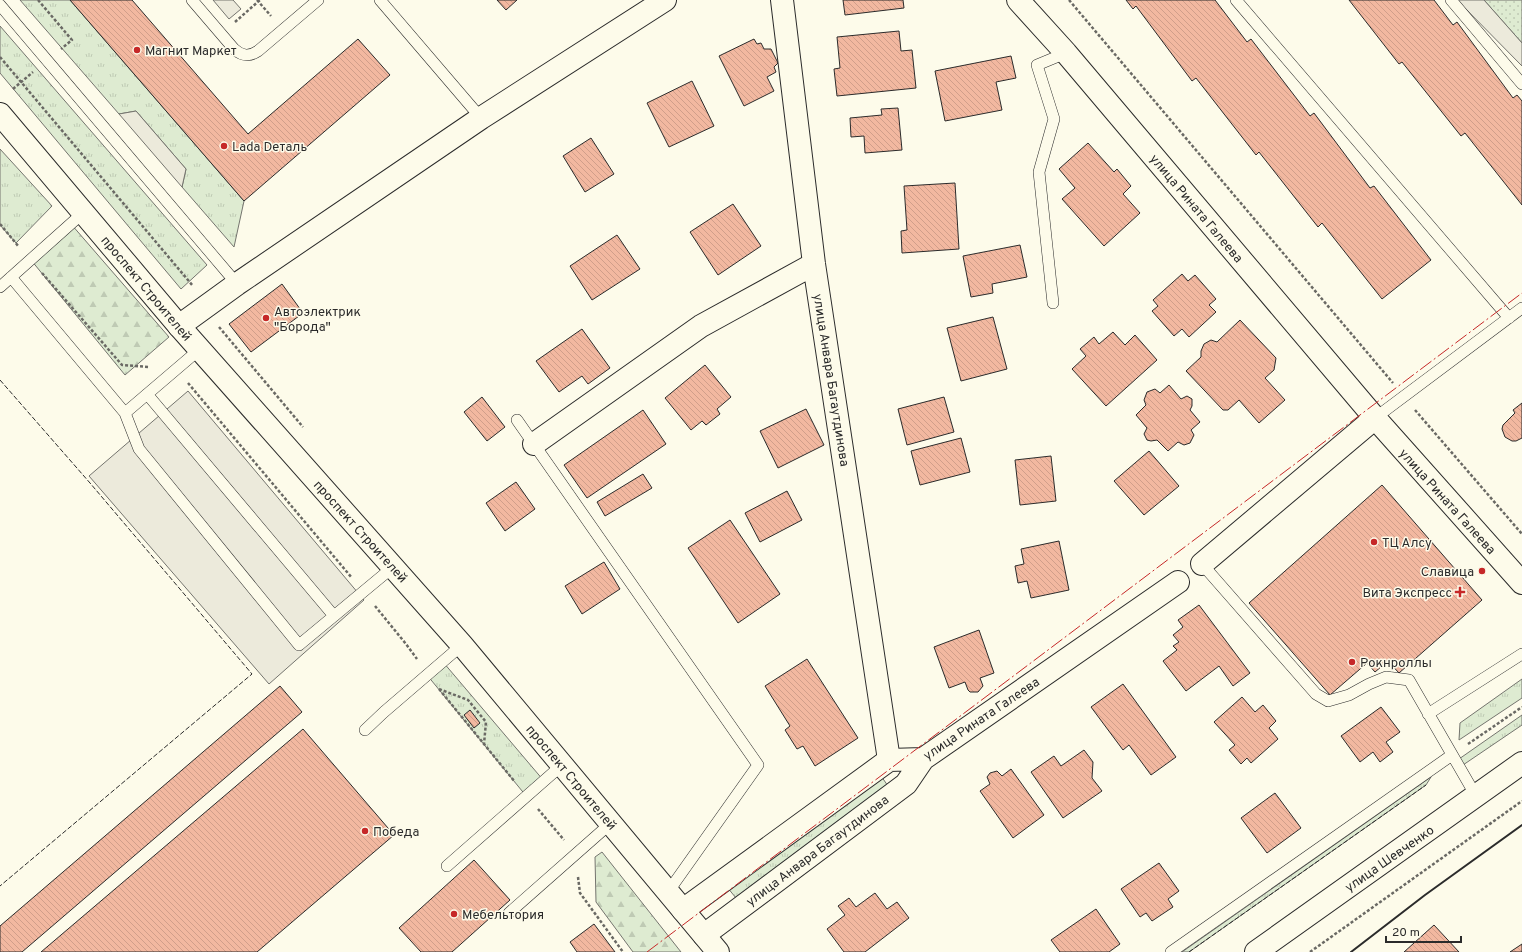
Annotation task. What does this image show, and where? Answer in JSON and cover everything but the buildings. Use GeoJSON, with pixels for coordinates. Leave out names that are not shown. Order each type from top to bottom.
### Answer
{"type":"FeatureCollection","features":[{"type":"Feature","properties":{"kind":"street"},"geometry":{"type":"LineString","coordinates":[[179,326],[237,284],[481,118],[665,0]]}},
{"type":"Feature","properties":{"kind":"street","name":"улица Анвара Багаутдинова"},"geometry":{"type":"LineString","coordinates":[[782,0],[814,264],[889,760]]}},
{"type":"Feature","properties":{"kind":"street","name":"улица Рината Галеева"},"geometry":{"type":"LineString","coordinates":[[1018,0],[1066,53],[1375,418],[1522,583]]}},
{"type":"Feature","properties":{"kind":"street","name":"проспект Строителей"},"geometry":{"type":"LineString","coordinates":[[0,114],[179,326],[462,645],[718,952]]}},
{"type":"Feature","properties":{"kind":"street"},"geometry":{"type":"LineString","coordinates":[[534,444],[701,326],[814,264]]}},
{"type":"Feature","properties":{"kind":"street"},"geometry":{"type":"LineString","coordinates":[[1202,564],[1375,418]]}},
{"type":"Feature","properties":{"kind":"street","name":"улица Рината Галеева"},"geometry":{"type":"LineString","coordinates":[[889,760],[923,759],[1178,582]]}},
{"type":"Feature","properties":{"kind":"street","name":"улица Анвара Багаутдинова"},"geometry":{"type":"LineString","coordinates":[[704,935],[906,784],[923,759]]}},
{"type":"Feature","properties":{"kind":"street"},"geometry":{"type":"LineString","coordinates":[[683,910],[889,760]]}},
{"type":"Feature","properties":{"kind":"street","name":"улица Шевченко"},"geometry":{"type":"LineString","coordinates":[[1256,952],[1522,763]]}},
{"type":"Feature","properties":{"kind":"lane"},"geometry":{"type":"LineString","coordinates":[[192,0],[234,49],[240,54],[246,56],[252,55],[318,0]]}},
{"type":"Feature","properties":{"kind":"lane"},"geometry":{"type":"LineString","coordinates":[[380,0],[481,118]]}},
{"type":"Feature","properties":{"kind":"lane"},"geometry":{"type":"LineString","coordinates":[[1236,0],[1508,318]]}},
{"type":"Feature","properties":{"kind":"lane"},"geometry":{"type":"LineString","coordinates":[[1451,0],[1522,84]]}},
{"type":"Feature","properties":{"kind":"lane"},"geometry":{"type":"LineString","coordinates":[[0,5],[237,284]]}},
{"type":"Feature","properties":{"kind":"lane"},"geometry":{"type":"LineString","coordinates":[[1053,303],[1040,172],[1054,119],[1037,65],[1066,53]]}},
{"type":"Feature","properties":{"kind":"lane"},"geometry":{"type":"LineString","coordinates":[[0,287],[84,212]]}},
{"type":"Feature","properties":{"kind":"lane"},"geometry":{"type":"LineString","coordinates":[[11,277],[125,413],[139,449],[299,645],[393,567]]}},
{"type":"Feature","properties":{"kind":"lane"},"geometry":{"type":"LineString","coordinates":[[1375,418],[1522,308]]}},
{"type":"Feature","properties":{"kind":"lane"},"geometry":{"type":"LineString","coordinates":[[125,413],[200,349]]}},
{"type":"Feature","properties":{"kind":"lane"},"geometry":{"type":"LineString","coordinates":[[147,394],[334,616]]}},
{"type":"Feature","properties":{"kind":"lane"},"geometry":{"type":"LineString","coordinates":[[517,420],[758,766],[668,892]]}},
{"type":"Feature","properties":{"kind":"lane"},"geometry":{"type":"LineString","coordinates":[[1202,564],[1316,694],[1328,701],[1349,695],[1386,677],[1409,680],[1476,796]]}},
{"type":"Feature","properties":{"kind":"lane"},"geometry":{"type":"LineString","coordinates":[[365,730],[462,645]]}},
{"type":"Feature","properties":{"kind":"lane"},"geometry":{"type":"LineString","coordinates":[[1428,714],[1522,654]]}},
{"type":"Feature","properties":{"kind":"lane"},"geometry":{"type":"LineString","coordinates":[[1171,952],[1452,755]]}},
{"type":"Feature","properties":{"kind":"lane"},"geometry":{"type":"LineString","coordinates":[[447,866],[562,765]]}},
{"type":"Feature","properties":{"kind":"lane"},"geometry":{"type":"LineString","coordinates":[[509,913],[611,823]]}},
{"type":"Feature","properties":{"kind":"path"},"geometry":{"type":"LineString","coordinates":[[38,0],[72,40]]}},
{"type":"Feature","properties":{"kind":"path"},"geometry":{"type":"LineString","coordinates":[[221,34],[260,0]]}},
{"type":"Feature","properties":{"kind":"path"},"geometry":{"type":"LineString","coordinates":[[1069,0],[1522,534]]}},
{"type":"Feature","properties":{"kind":"path"},"geometry":{"type":"LineString","coordinates":[[0,56],[193,285],[203,308]]}},
{"type":"Feature","properties":{"kind":"path"},"geometry":{"type":"LineString","coordinates":[[0,224],[122,365],[177,369],[406,644],[427,675]]}},
{"type":"Feature","properties":{"kind":"path"},"geometry":{"type":"LineString","coordinates":[[439,689],[468,700],[486,722],[484,745],[439,689]]}},
{"type":"Feature","properties":{"kind":"path"},"geometry":{"type":"LineString","coordinates":[[1452,755],[1522,707]]}},
{"type":"Feature","properties":{"kind":"path"},"geometry":{"type":"LineString","coordinates":[[1310,952],[1522,801]]}},
{"type":"Feature","properties":{"kind":"green space"},"geometry":{"type":"Polygon","coordinates":[[[20,0],[70,0],[244,201],[234,247],[182,187],[186,169],[136,111],[119,114],[20,0]]]}},
{"type":"Feature","properties":{"kind":"green space"},"geometry":{"type":"Polygon","coordinates":[[[1484,0],[1522,0],[1522,43],[1484,0]]]}},
{"type":"Feature","properties":{"kind":"green space"},"geometry":{"type":"Polygon","coordinates":[[[0,26],[207,265],[181,289],[0,73],[0,26]]]}},
{"type":"Feature","properties":{"kind":"green space"},"geometry":{"type":"Polygon","coordinates":[[[0,149],[52,206],[16,243],[0,225],[0,149]]]}},
{"type":"Feature","properties":{"kind":"green space"},"geometry":{"type":"Polygon","coordinates":[[[71,224],[169,337],[125,375],[31,260],[71,224]]]}},
{"type":"Feature","properties":{"kind":"green space"},"geometry":{"type":"Polygon","coordinates":[[[443,662],[544,781],[527,797],[427,675],[443,662]]]}},
{"type":"Feature","properties":{"kind":"green space"},"geometry":{"type":"Polygon","coordinates":[[[1522,679],[1522,698],[1459,740],[1460,723],[1522,679]]]}},
{"type":"Feature","properties":{"kind":"green space"},"geometry":{"type":"Polygon","coordinates":[[[1522,715],[1522,725],[1463,765],[1459,759],[1522,715]]]}},
{"type":"Feature","properties":{"kind":"green space"},"geometry":{"type":"Polygon","coordinates":[[[879,773],[888,786],[736,898],[727,887],[879,773]]]}},
{"type":"Feature","properties":{"kind":"green space"},"geometry":{"type":"Polygon","coordinates":[[[1431,777],[1426,785],[1189,952],[1182,952],[1431,777]]]}},
{"type":"Feature","properties":{"kind":"green space"},"geometry":{"type":"Polygon","coordinates":[[[602,852],[681,952],[633,952],[596,902],[595,857],[602,852]]]}},
{"type":"Feature","properties":{"kind":"shaded area"},"geometry":{"type":"Polygon","coordinates":[[[213,0],[233,0],[241,9],[229,19],[213,0]]]}},
{"type":"Feature","properties":{"kind":"shaded area"},"geometry":{"type":"Polygon","coordinates":[[[1457,0],[1484,0],[1522,43],[1522,66],[1457,0]]]}},
{"type":"Feature","properties":{"kind":"shaded area"},"geometry":{"type":"Polygon","coordinates":[[[136,111],[186,169],[182,187],[119,114],[136,111]]]}},
{"type":"Feature","properties":{"kind":"shaded area"},"geometry":{"type":"Polygon","coordinates":[[[188,391],[364,600],[269,684],[89,476],[188,391]]]}},
{"type":"Feature","properties":{"kind":"fence"},"geometry":{"type":"LineString","coordinates":[[0,380],[90,483],[252,674],[0,886]]}},
{"type":"Feature","properties":{"kind":"fence"},"geometry":{"type":"LineString","coordinates":[[1189,952],[1426,785]]}},
{"type":"Feature","properties":{"kind":"wall"},"geometry":{"type":"LineString","coordinates":[[1351,952],[1425,895],[1522,825]]}},
{"type":"Feature","properties":{"kind":"power"},"geometry":{"type":"LineString","coordinates":[[647,952],[1522,293]]}},
{"type":"Feature","properties":{"kind":"place","name":"Магнит Маркет"},"geometry":{"type":"Point","coordinates":[137,50]}},
{"type":"Feature","properties":{"kind":"place","name":"Lada Dеталь"},"geometry":{"type":"Point","coordinates":[224,146]}},
{"type":"Feature","properties":{"kind":"place","name":"Автоэлектрик \"Борода\""},"geometry":{"type":"Point","coordinates":[266,318]}},
{"type":"Feature","properties":{"kind":"place","name":"ТЦ Алсу"},"geometry":{"type":"Point","coordinates":[1374,542]}},
{"type":"Feature","properties":{"kind":"place","name":"Славица"},"geometry":{"type":"Point","coordinates":[1482,571]}},
{"type":"Feature","properties":{"kind":"place","name":"Вита Экспресс"},"geometry":{"type":"Point","coordinates":[1460,592]}},
{"type":"Feature","properties":{"kind":"place","name":"Рокнроллы"},"geometry":{"type":"Point","coordinates":[1352,662]}},
{"type":"Feature","properties":{"kind":"place","name":"Победа"},"geometry":{"type":"Point","coordinates":[365,831]}},
{"type":"Feature","properties":{"kind":"place","name":"Мебельтория"},"geometry":{"type":"Point","coordinates":[454,914]}}]}
